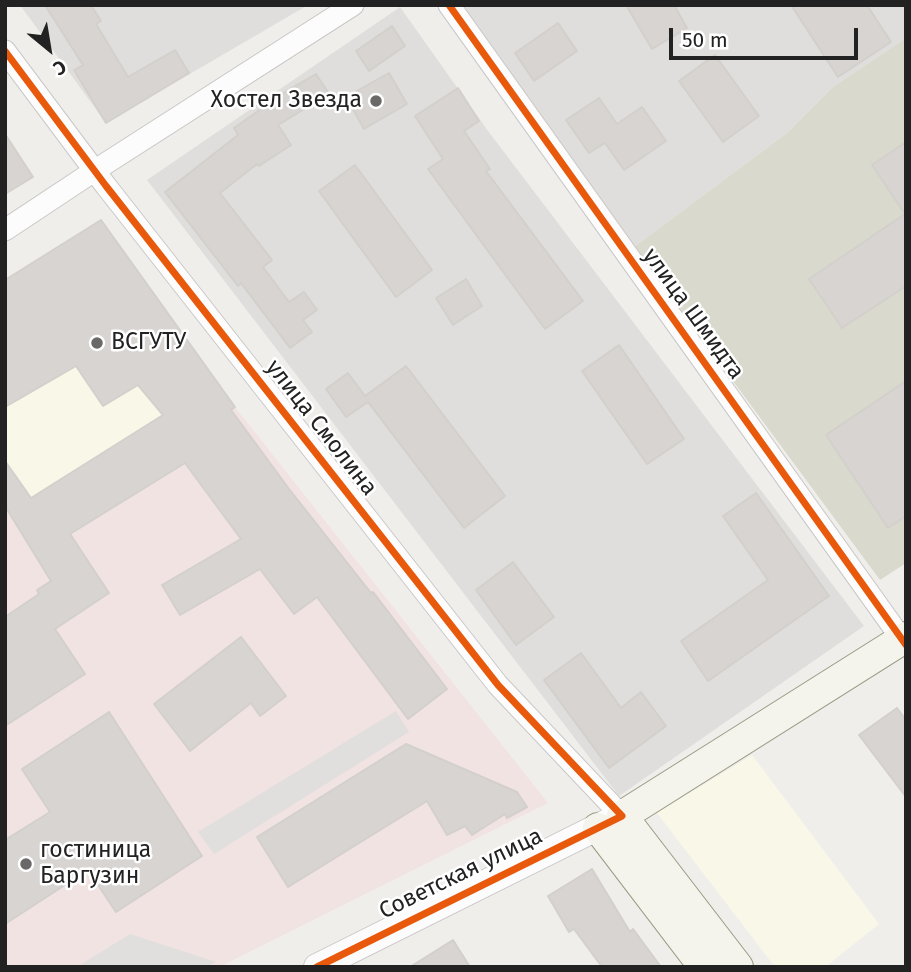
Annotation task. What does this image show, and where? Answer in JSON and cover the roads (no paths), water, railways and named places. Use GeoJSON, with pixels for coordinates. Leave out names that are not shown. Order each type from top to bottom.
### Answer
{"type":"FeatureCollection","features":[{"type":"Feature","properties":{"kind":"main road","name":"Советская улица"},"geometry":{"type":"LineString","coordinates":[[610,822],[904,640]]}},
{"type":"Feature","properties":{"kind":"main road"},"geometry":{"type":"LineString","coordinates":[[610,822],[704,967]]}},
{"type":"Feature","properties":{"kind":"main road","name":"улица Смолина"},"geometry":{"type":"LineString","coordinates":[[610,822],[738,967]]}},
{"type":"Feature","properties":{"kind":"street"},"geometry":{"type":"LineString","coordinates":[[5,230],[353,5]]}},
{"type":"Feature","properties":{"kind":"street","name":"улица Шмидта"},"geometry":{"type":"LineString","coordinates":[[449,5],[904,640]]}},
{"type":"Feature","properties":{"kind":"street","name":"улица Смолина"},"geometry":{"type":"LineString","coordinates":[[5,51],[94,171],[498,685],[610,822]]}},
{"type":"Feature","properties":{"kind":"street","name":"Советская улица"},"geometry":{"type":"LineString","coordinates":[[317,967],[610,822]]}},
{"type":"Feature","properties":{"kind":"place","name":"Хостел Звезда"},"geometry":{"type":"Point","coordinates":[376,101]}},
{"type":"Feature","properties":{"kind":"place","name":"ВСГУТУ"},"geometry":{"type":"Point","coordinates":[97,343]}},
{"type":"Feature","properties":{"kind":"place","name":"гостиница Баргузин"},"geometry":{"type":"Point","coordinates":[26,864]}}]}
